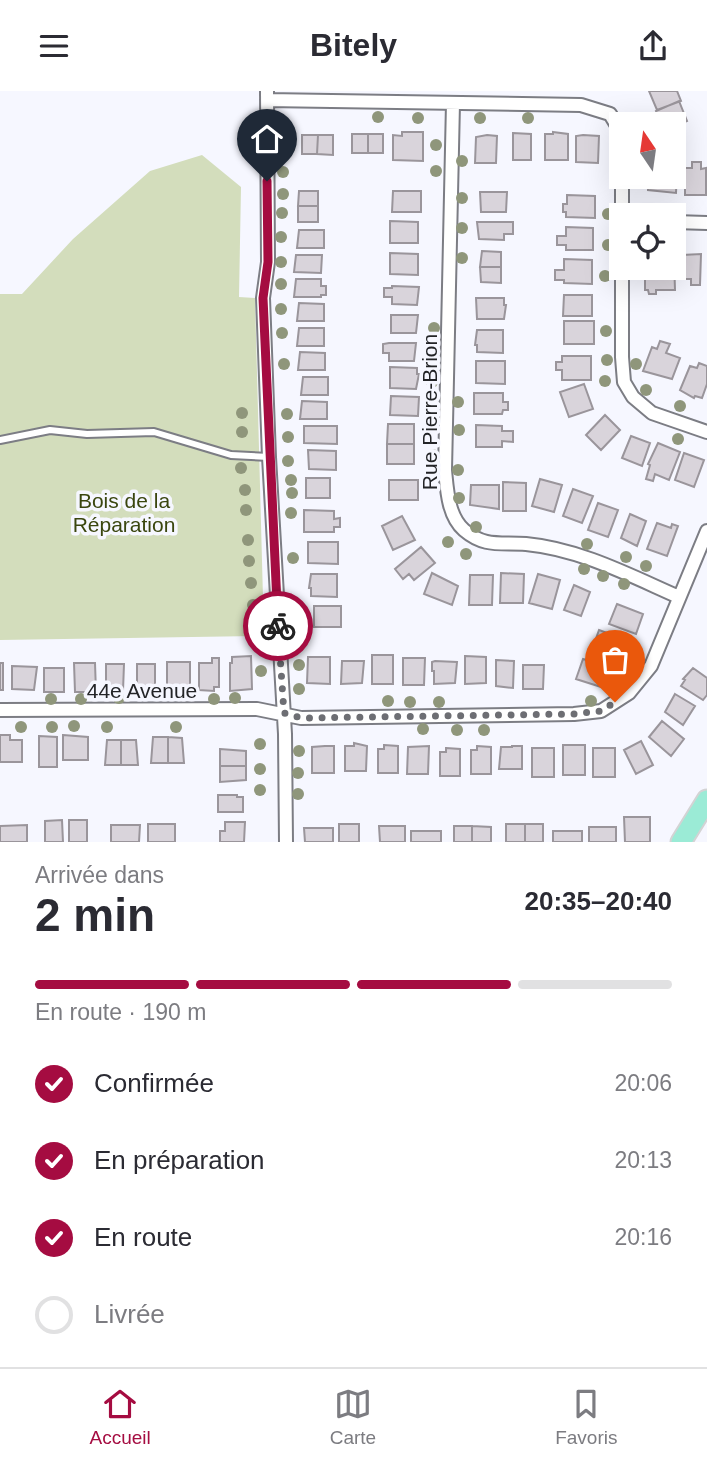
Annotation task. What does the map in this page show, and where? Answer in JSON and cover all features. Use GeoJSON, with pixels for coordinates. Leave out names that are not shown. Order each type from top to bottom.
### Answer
{"type":"FeatureCollection","features":[{"type":"Feature","properties":{"kind":"main road"},"geometry":{"type":"LineString","coordinates":[[681,842],[707,800]]}},
{"type":"Feature","properties":{"kind":"street"},"geometry":{"type":"LineString","coordinates":[[286,842],[284,713],[263,298],[268,262],[267,95],[581,105],[609,114]]}},
{"type":"Feature","properties":{"kind":"street","name":"Rue Pierre-Brion"},"geometry":{"type":"LineString","coordinates":[[453,103],[445,470],[448,502],[462,529],[483,543],[529,545],[572,554],[680,597]]}},
{"type":"Feature","properties":{"kind":"street"},"geometry":{"type":"LineString","coordinates":[[686,222],[707,223]]}},
{"type":"Feature","properties":{"kind":"street"},"geometry":{"type":"LineString","coordinates":[[622,280],[624,381],[633,397],[652,413],[707,432]]}},
{"type":"Feature","properties":{"kind":"street","name":"44e Avenue"},"geometry":{"type":"LineString","coordinates":[[0,710],[257,709],[301,718],[574,714],[601,711],[629,693],[651,666],[707,531]]}},
{"type":"Feature","properties":{"kind":"lane"},"geometry":{"type":"LineString","coordinates":[[0,440],[50,430],[87,433],[154,432],[231,455],[270,457]]}},
{"type":"Feature","properties":{"kind":"green space","name":"Bois de la Réparation"},"geometry":{"type":"Polygon","coordinates":[[[202,155],[241,187],[239,297],[255,298],[264,636],[0,640],[0,294],[22,294],[73,239],[150,171],[202,155]]]}},
{"type":"Feature","properties":{"kind":"building"},"geometry":{"type":"Polygon","coordinates":[[[649,91],[677,91],[681,101],[657,110],[649,91]]]}},
{"type":"Feature","properties":{"kind":"building"},"geometry":{"type":"Polygon","coordinates":[[[679,101],[683,112],[656,112],[679,101]]]}},
{"type":"Feature","properties":{"kind":"building"},"geometry":{"type":"Polygon","coordinates":[[[402,132],[423,132],[423,161],[393,160],[393,135],[402,136],[402,132]]]}},
{"type":"Feature","properties":{"kind":"building"},"geometry":{"type":"Polygon","coordinates":[[[513,133],[531,134],[531,160],[513,160],[513,133]]]}},
{"type":"Feature","properties":{"kind":"building"},"geometry":{"type":"Polygon","coordinates":[[[352,134],[368,134],[368,153],[352,153],[352,134]]]}},
{"type":"Feature","properties":{"kind":"building"},"geometry":{"type":"Polygon","coordinates":[[[368,134],[383,134],[383,153],[368,153],[368,134]]]}},
{"type":"Feature","properties":{"kind":"building"},"geometry":{"type":"Polygon","coordinates":[[[545,134],[568,134],[568,160],[545,160],[545,134]]]}},
{"type":"Feature","properties":{"kind":"building"},"geometry":{"type":"Polygon","coordinates":[[[302,135],[318,135],[317,154],[302,154],[302,135]]]}},
{"type":"Feature","properties":{"kind":"building"},"geometry":{"type":"Polygon","coordinates":[[[318,135],[333,135],[333,155],[317,154],[318,135]]]}},
{"type":"Feature","properties":{"kind":"building"},"geometry":{"type":"Polygon","coordinates":[[[497,136],[496,163],[475,163],[476,137],[497,136]]]}},
{"type":"Feature","properties":{"kind":"building"},"geometry":{"type":"Polygon","coordinates":[[[576,136],[599,136],[598,163],[576,162],[576,136]]]}},
{"type":"Feature","properties":{"kind":"building"},"geometry":{"type":"Polygon","coordinates":[[[692,162],[701,162],[701,169],[706,168],[706,195],[685,195],[686,168],[692,168],[692,162]]]}},
{"type":"Feature","properties":{"kind":"building"},"geometry":{"type":"Polygon","coordinates":[[[648,189],[676,189],[676,193],[648,189]]]}},
{"type":"Feature","properties":{"kind":"building"},"geometry":{"type":"Polygon","coordinates":[[[299,191],[318,191],[318,206],[298,206],[299,191]]]}},
{"type":"Feature","properties":{"kind":"building"},"geometry":{"type":"Polygon","coordinates":[[[393,191],[421,191],[421,212],[392,212],[393,191]]]}},
{"type":"Feature","properties":{"kind":"building"},"geometry":{"type":"Polygon","coordinates":[[[480,192],[507,192],[506,212],[481,212],[480,192]]]}},
{"type":"Feature","properties":{"kind":"building"},"geometry":{"type":"Polygon","coordinates":[[[567,195],[595,196],[595,218],[566,217],[563,204],[567,204],[567,195]]]}},
{"type":"Feature","properties":{"kind":"building"},"geometry":{"type":"Polygon","coordinates":[[[298,206],[318,206],[318,222],[298,222],[298,206]]]}},
{"type":"Feature","properties":{"kind":"building"},"geometry":{"type":"Polygon","coordinates":[[[390,221],[418,222],[418,243],[390,243],[390,221]]]}},
{"type":"Feature","properties":{"kind":"building"},"geometry":{"type":"Polygon","coordinates":[[[477,222],[513,222],[513,234],[504,234],[504,240],[479,239],[477,222]]]}},
{"type":"Feature","properties":{"kind":"building"},"geometry":{"type":"Polygon","coordinates":[[[566,227],[593,228],[593,250],[566,250],[566,245],[557,245],[557,236],[566,236],[566,227]]]}},
{"type":"Feature","properties":{"kind":"building"},"geometry":{"type":"Polygon","coordinates":[[[299,230],[324,230],[324,248],[297,248],[299,230]]]}},
{"type":"Feature","properties":{"kind":"building"},"geometry":{"type":"Polygon","coordinates":[[[482,251],[501,252],[501,267],[480,267],[482,251]]]}},
{"type":"Feature","properties":{"kind":"building"},"geometry":{"type":"Polygon","coordinates":[[[390,253],[418,254],[418,275],[390,274],[390,253]]]}},
{"type":"Feature","properties":{"kind":"building"},"geometry":{"type":"Polygon","coordinates":[[[701,254],[700,285],[691,285],[691,279],[686,279],[686,255],[701,254]]]}},
{"type":"Feature","properties":{"kind":"building"},"geometry":{"type":"Polygon","coordinates":[[[296,255],[322,255],[321,273],[294,272],[296,255]]]}},
{"type":"Feature","properties":{"kind":"building"},"geometry":{"type":"Polygon","coordinates":[[[564,259],[592,260],[592,284],[555,280],[555,270],[564,270],[564,259]]]}},
{"type":"Feature","properties":{"kind":"building"},"geometry":{"type":"Polygon","coordinates":[[[480,267],[501,267],[501,283],[481,282],[480,267]]]}},
{"type":"Feature","properties":{"kind":"building"},"geometry":{"type":"Polygon","coordinates":[[[296,279],[321,279],[321,286],[326,286],[326,295],[294,297],[296,279]]]}},
{"type":"Feature","properties":{"kind":"building"},"geometry":{"type":"Polygon","coordinates":[[[645,280],[675,280],[675,290],[656,290],[656,294],[649,294],[648,290],[645,290],[645,280]]]}},
{"type":"Feature","properties":{"kind":"building"},"geometry":{"type":"Polygon","coordinates":[[[419,287],[417,305],[392,304],[392,297],[384,297],[384,288],[419,287]]]}},
{"type":"Feature","properties":{"kind":"building"},"geometry":{"type":"Polygon","coordinates":[[[564,295],[592,295],[592,316],[563,316],[564,295]]]}},
{"type":"Feature","properties":{"kind":"building"},"geometry":{"type":"Polygon","coordinates":[[[476,298],[504,298],[504,319],[477,319],[476,298]]]}},
{"type":"Feature","properties":{"kind":"building"},"geometry":{"type":"Polygon","coordinates":[[[299,303],[324,304],[324,321],[297,321],[299,303]]]}},
{"type":"Feature","properties":{"kind":"building"},"geometry":{"type":"Polygon","coordinates":[[[391,315],[418,315],[416,333],[391,333],[391,315]]]}},
{"type":"Feature","properties":{"kind":"building"},"geometry":{"type":"Polygon","coordinates":[[[564,321],[594,321],[594,344],[564,344],[564,321]]]}},
{"type":"Feature","properties":{"kind":"building"},"geometry":{"type":"Polygon","coordinates":[[[299,328],[324,328],[324,346],[297,346],[299,328]]]}},
{"type":"Feature","properties":{"kind":"building"},"geometry":{"type":"Polygon","coordinates":[[[477,330],[503,330],[503,353],[477,352],[477,330]]]}},
{"type":"Feature","properties":{"kind":"building"},"geometry":{"type":"Polygon","coordinates":[[[660,341],[670,344],[666,353],[680,358],[672,379],[643,371],[652,347],[657,349],[660,341]]]}},
{"type":"Feature","properties":{"kind":"building"},"geometry":{"type":"Polygon","coordinates":[[[416,343],[414,361],[389,361],[389,353],[383,353],[383,344],[416,343]]]}},
{"type":"Feature","properties":{"kind":"building"},"geometry":{"type":"Polygon","coordinates":[[[300,352],[325,353],[325,370],[298,370],[300,352]]]}},
{"type":"Feature","properties":{"kind":"building"},"geometry":{"type":"Polygon","coordinates":[[[562,356],[591,356],[591,380],[562,380],[562,370],[556,370],[556,362],[562,362],[562,356]]]}},
{"type":"Feature","properties":{"kind":"building"},"geometry":{"type":"Polygon","coordinates":[[[476,361],[505,361],[505,384],[476,383],[476,361]]]}},
{"type":"Feature","properties":{"kind":"building"},"geometry":{"type":"Polygon","coordinates":[[[699,363],[707,366],[707,384],[702,398],[694,398],[680,390],[690,366],[697,368],[699,363]]]}},
{"type":"Feature","properties":{"kind":"building"},"geometry":{"type":"Polygon","coordinates":[[[390,367],[417,368],[419,374],[416,389],[390,388],[390,367]]]}},
{"type":"Feature","properties":{"kind":"building"},"geometry":{"type":"Polygon","coordinates":[[[303,377],[328,377],[328,395],[301,395],[303,377]]]}},
{"type":"Feature","properties":{"kind":"building"},"geometry":{"type":"Polygon","coordinates":[[[584,384],[593,409],[569,417],[560,392],[584,384]]]}},
{"type":"Feature","properties":{"kind":"building"},"geometry":{"type":"Polygon","coordinates":[[[474,393],[503,393],[503,402],[508,402],[508,410],[503,410],[502,414],[474,414],[474,393]]]}},
{"type":"Feature","properties":{"kind":"building"},"geometry":{"type":"Polygon","coordinates":[[[391,396],[419,397],[418,416],[390,415],[391,396]]]}},
{"type":"Feature","properties":{"kind":"building"},"geometry":{"type":"Polygon","coordinates":[[[302,401],[327,402],[327,419],[300,419],[302,401]]]}},
{"type":"Feature","properties":{"kind":"building"},"geometry":{"type":"Polygon","coordinates":[[[605,415],[620,430],[601,450],[586,435],[605,415]]]}},
{"type":"Feature","properties":{"kind":"building"},"geometry":{"type":"Polygon","coordinates":[[[388,424],[414,424],[414,444],[387,444],[388,424]]]}},
{"type":"Feature","properties":{"kind":"building"},"geometry":{"type":"Polygon","coordinates":[[[476,425],[502,426],[502,431],[513,431],[513,442],[502,441],[502,447],[476,447],[476,425]]]}},
{"type":"Feature","properties":{"kind":"building"},"geometry":{"type":"Polygon","coordinates":[[[304,426],[337,426],[337,444],[304,443],[304,426]]]}},
{"type":"Feature","properties":{"kind":"building"},"geometry":{"type":"Polygon","coordinates":[[[631,436],[650,443],[642,466],[622,458],[631,436]]]}},
{"type":"Feature","properties":{"kind":"building"},"geometry":{"type":"Polygon","coordinates":[[[658,443],[680,452],[669,480],[655,474],[653,481],[646,479],[650,465],[648,464],[658,443]]]}},
{"type":"Feature","properties":{"kind":"building"},"geometry":{"type":"Polygon","coordinates":[[[387,444],[414,444],[414,464],[387,464],[387,444]]]}},
{"type":"Feature","properties":{"kind":"building"},"geometry":{"type":"Polygon","coordinates":[[[308,450],[336,451],[336,470],[309,469],[308,450]]]}},
{"type":"Feature","properties":{"kind":"building"},"geometry":{"type":"Polygon","coordinates":[[[684,453],[704,460],[694,487],[675,480],[684,453]]]}},
{"type":"Feature","properties":{"kind":"building"},"geometry":{"type":"Polygon","coordinates":[[[306,478],[330,478],[330,498],[306,498],[306,478]]]}},
{"type":"Feature","properties":{"kind":"building"},"geometry":{"type":"Polygon","coordinates":[[[540,479],[562,485],[554,512],[532,506],[540,479]]]}},
{"type":"Feature","properties":{"kind":"building"},"geometry":{"type":"Polygon","coordinates":[[[389,480],[418,480],[418,500],[389,500],[389,480]]]}},
{"type":"Feature","properties":{"kind":"building"},"geometry":{"type":"Polygon","coordinates":[[[503,482],[526,483],[526,511],[503,511],[503,482]]]}},
{"type":"Feature","properties":{"kind":"building"},"geometry":{"type":"Polygon","coordinates":[[[471,485],[499,485],[499,509],[470,505],[471,485]]]}},
{"type":"Feature","properties":{"kind":"building"},"geometry":{"type":"Polygon","coordinates":[[[573,489],[593,496],[582,523],[563,516],[573,489]]]}},
{"type":"Feature","properties":{"kind":"building"},"geometry":{"type":"Polygon","coordinates":[[[598,503],[618,510],[608,537],[588,530],[598,503]]]}},
{"type":"Feature","properties":{"kind":"building"},"geometry":{"type":"Polygon","coordinates":[[[304,510],[334,511],[334,519],[340,518],[340,527],[334,527],[334,532],[304,532],[304,510]]]}},
{"type":"Feature","properties":{"kind":"building"},"geometry":{"type":"Polygon","coordinates":[[[630,514],[646,521],[637,546],[621,538],[630,514]]]}},
{"type":"Feature","properties":{"kind":"building"},"geometry":{"type":"Polygon","coordinates":[[[402,516],[415,540],[393,550],[382,526],[402,516]]]}},
{"type":"Feature","properties":{"kind":"building"},"geometry":{"type":"Polygon","coordinates":[[[657,523],[671,528],[672,524],[678,526],[667,556],[647,549],[657,523]]]}},
{"type":"Feature","properties":{"kind":"building"},"geometry":{"type":"Polygon","coordinates":[[[308,542],[338,542],[338,564],[308,563],[308,542]]]}},
{"type":"Feature","properties":{"kind":"building"},"geometry":{"type":"Polygon","coordinates":[[[421,547],[435,563],[414,580],[409,574],[403,579],[395,569],[421,547]]]}},
{"type":"Feature","properties":{"kind":"building"},"geometry":{"type":"Polygon","coordinates":[[[432,573],[458,586],[452,605],[424,594],[432,573]]]}},
{"type":"Feature","properties":{"kind":"building"},"geometry":{"type":"Polygon","coordinates":[[[501,573],[524,574],[523,603],[500,603],[501,573]]]}},
{"type":"Feature","properties":{"kind":"building"},"geometry":{"type":"Polygon","coordinates":[[[311,574],[337,574],[337,597],[311,596],[311,574]]]}},
{"type":"Feature","properties":{"kind":"building"},"geometry":{"type":"Polygon","coordinates":[[[538,574],[560,580],[552,609],[529,603],[538,574]]]}},
{"type":"Feature","properties":{"kind":"building"},"geometry":{"type":"Polygon","coordinates":[[[470,575],[493,575],[492,605],[469,605],[470,575]]]}},
{"type":"Feature","properties":{"kind":"building"},"geometry":{"type":"Polygon","coordinates":[[[574,585],[590,592],[581,616],[564,610],[574,585]]]}},
{"type":"Feature","properties":{"kind":"building"},"geometry":{"type":"Polygon","coordinates":[[[617,604],[643,614],[636,634],[609,624],[617,604]]]}},
{"type":"Feature","properties":{"kind":"building"},"geometry":{"type":"Polygon","coordinates":[[[314,606],[341,606],[341,627],[314,627],[314,606]]]}},
{"type":"Feature","properties":{"kind":"building"},"geometry":{"type":"Polygon","coordinates":[[[599,630],[626,640],[619,660],[592,650],[599,630]]]}},
{"type":"Feature","properties":{"kind":"building"},"geometry":{"type":"Polygon","coordinates":[[[372,655],[393,655],[393,684],[372,684],[372,655]]]}},
{"type":"Feature","properties":{"kind":"building"},"geometry":{"type":"Polygon","coordinates":[[[251,656],[252,689],[230,691],[232,657],[251,656]]]}},
{"type":"Feature","properties":{"kind":"building"},"geometry":{"type":"Polygon","coordinates":[[[465,656],[486,657],[486,683],[465,684],[465,656]]]}},
{"type":"Feature","properties":{"kind":"building"},"geometry":{"type":"Polygon","coordinates":[[[308,657],[330,657],[330,684],[307,683],[308,657]]]}},
{"type":"Feature","properties":{"kind":"building"},"geometry":{"type":"Polygon","coordinates":[[[212,658],[219,658],[219,687],[214,687],[214,691],[199,690],[199,663],[212,663],[212,658]]]}},
{"type":"Feature","properties":{"kind":"building"},"geometry":{"type":"Polygon","coordinates":[[[403,658],[425,658],[424,685],[403,685],[403,658]]]}},
{"type":"Feature","properties":{"kind":"building"},"geometry":{"type":"Polygon","coordinates":[[[583,659],[609,667],[601,687],[576,679],[583,659]]]}},
{"type":"Feature","properties":{"kind":"building"},"geometry":{"type":"Polygon","coordinates":[[[496,660],[514,661],[513,688],[496,686],[496,660]]]}},
{"type":"Feature","properties":{"kind":"building"},"geometry":{"type":"Polygon","coordinates":[[[342,661],[364,661],[362,683],[341,684],[342,661]]]}},
{"type":"Feature","properties":{"kind":"building"},"geometry":{"type":"Polygon","coordinates":[[[167,662],[190,662],[190,690],[167,690],[167,662]]]}},
{"type":"Feature","properties":{"kind":"building"},"geometry":{"type":"Polygon","coordinates":[[[432,662],[457,662],[455,683],[434,684],[432,662]]]}},
{"type":"Feature","properties":{"kind":"building"},"geometry":{"type":"Polygon","coordinates":[[[0,663],[3,663],[3,690],[0,690],[0,663]]]}},
{"type":"Feature","properties":{"kind":"building"},"geometry":{"type":"Polygon","coordinates":[[[74,663],[95,663],[96,692],[75,692],[74,663]]]}},
{"type":"Feature","properties":{"kind":"building"},"geometry":{"type":"Polygon","coordinates":[[[106,664],[124,664],[123,691],[106,689],[106,664]]]}},
{"type":"Feature","properties":{"kind":"building"},"geometry":{"type":"Polygon","coordinates":[[[137,664],[155,664],[155,691],[137,690],[137,664]]]}},
{"type":"Feature","properties":{"kind":"building"},"geometry":{"type":"Polygon","coordinates":[[[523,665],[544,665],[543,689],[523,689],[523,665]]]}},
{"type":"Feature","properties":{"kind":"building"},"geometry":{"type":"Polygon","coordinates":[[[12,666],[37,667],[34,690],[12,689],[12,666]]]}},
{"type":"Feature","properties":{"kind":"building"},"geometry":{"type":"Polygon","coordinates":[[[44,668],[64,668],[64,692],[44,692],[44,668]]]}},
{"type":"Feature","properties":{"kind":"building"},"geometry":{"type":"Polygon","coordinates":[[[693,668],[707,678],[707,695],[703,700],[681,686],[685,680],[683,679],[693,668]]]}},
{"type":"Feature","properties":{"kind":"building"},"geometry":{"type":"Polygon","coordinates":[[[675,694],[695,706],[683,725],[665,712],[675,694]]]}},
{"type":"Feature","properties":{"kind":"building"},"geometry":{"type":"Polygon","coordinates":[[[662,721],[684,739],[671,756],[649,737],[662,721]]]}},
{"type":"Feature","properties":{"kind":"building"},"geometry":{"type":"Polygon","coordinates":[[[0,735],[10,735],[10,740],[22,740],[22,762],[0,762],[0,735]]]}},
{"type":"Feature","properties":{"kind":"building"},"geometry":{"type":"Polygon","coordinates":[[[63,735],[88,737],[88,760],[63,760],[63,735]]]}},
{"type":"Feature","properties":{"kind":"building"},"geometry":{"type":"Polygon","coordinates":[[[39,736],[57,737],[57,767],[39,767],[39,736]]]}},
{"type":"Feature","properties":{"kind":"building"},"geometry":{"type":"Polygon","coordinates":[[[153,737],[168,737],[168,763],[151,763],[153,737]]]}},
{"type":"Feature","properties":{"kind":"building"},"geometry":{"type":"Polygon","coordinates":[[[168,737],[182,738],[184,763],[168,763],[168,737]]]}},
{"type":"Feature","properties":{"kind":"building"},"geometry":{"type":"Polygon","coordinates":[[[107,740],[121,740],[121,765],[105,765],[107,740]]]}},
{"type":"Feature","properties":{"kind":"building"},"geometry":{"type":"Polygon","coordinates":[[[121,740],[136,740],[138,765],[121,765],[121,740]]]}},
{"type":"Feature","properties":{"kind":"building"},"geometry":{"type":"Polygon","coordinates":[[[641,741],[653,765],[636,774],[624,750],[641,741]]]}},
{"type":"Feature","properties":{"kind":"building"},"geometry":{"type":"Polygon","coordinates":[[[354,743],[367,746],[366,771],[345,771],[345,746],[354,746],[354,743]]]}},
{"type":"Feature","properties":{"kind":"building"},"geometry":{"type":"Polygon","coordinates":[[[384,745],[398,746],[398,773],[378,773],[378,749],[384,749],[384,745]]]}},
{"type":"Feature","properties":{"kind":"building"},"geometry":{"type":"Polygon","coordinates":[[[563,745],[585,745],[585,775],[563,775],[563,745]]]}},
{"type":"Feature","properties":{"kind":"building"},"geometry":{"type":"Polygon","coordinates":[[[334,746],[334,773],[312,773],[312,747],[334,746]]]}},
{"type":"Feature","properties":{"kind":"building"},"geometry":{"type":"Polygon","coordinates":[[[429,746],[428,774],[407,774],[408,747],[429,746]]]}},
{"type":"Feature","properties":{"kind":"building"},"geometry":{"type":"Polygon","coordinates":[[[477,746],[491,747],[491,774],[471,774],[471,750],[477,750],[477,746]]]}},
{"type":"Feature","properties":{"kind":"building"},"geometry":{"type":"Polygon","coordinates":[[[522,746],[522,769],[499,769],[501,747],[522,746]]]}},
{"type":"Feature","properties":{"kind":"building"},"geometry":{"type":"Polygon","coordinates":[[[446,748],[460,749],[460,776],[440,776],[440,752],[446,752],[446,748]]]}},
{"type":"Feature","properties":{"kind":"building"},"geometry":{"type":"Polygon","coordinates":[[[532,748],[554,748],[554,777],[532,777],[532,748]]]}},
{"type":"Feature","properties":{"kind":"building"},"geometry":{"type":"Polygon","coordinates":[[[593,748],[615,748],[615,777],[593,777],[593,748]]]}},
{"type":"Feature","properties":{"kind":"building"},"geometry":{"type":"Polygon","coordinates":[[[220,749],[246,751],[246,766],[220,766],[220,749]]]}},
{"type":"Feature","properties":{"kind":"building"},"geometry":{"type":"Polygon","coordinates":[[[220,766],[246,766],[246,780],[220,782],[220,766]]]}},
{"type":"Feature","properties":{"kind":"building"},"geometry":{"type":"Polygon","coordinates":[[[218,795],[243,797],[243,812],[218,812],[218,795]]]}},
{"type":"Feature","properties":{"kind":"building"},"geometry":{"type":"Polygon","coordinates":[[[624,817],[650,817],[650,842],[625,842],[624,817]]]}},
{"type":"Feature","properties":{"kind":"building"},"geometry":{"type":"Polygon","coordinates":[[[62,820],[63,842],[45,842],[45,821],[62,820]]]}},
{"type":"Feature","properties":{"kind":"building"},"geometry":{"type":"Polygon","coordinates":[[[69,820],[87,820],[87,842],[69,842],[69,820]]]}},
{"type":"Feature","properties":{"kind":"building"},"geometry":{"type":"Polygon","coordinates":[[[225,822],[245,822],[244,842],[220,842],[220,831],[225,831],[225,822]]]}},
{"type":"Feature","properties":{"kind":"building"},"geometry":{"type":"Polygon","coordinates":[[[148,824],[175,824],[175,842],[148,842],[148,824]]]}},
{"type":"Feature","properties":{"kind":"building"},"geometry":{"type":"Polygon","coordinates":[[[339,824],[359,824],[359,842],[339,842],[339,824]]]}},
{"type":"Feature","properties":{"kind":"building"},"geometry":{"type":"Polygon","coordinates":[[[506,824],[525,824],[525,842],[506,842],[506,824]]]}},
{"type":"Feature","properties":{"kind":"building"},"geometry":{"type":"Polygon","coordinates":[[[525,824],[543,824],[543,842],[525,842],[525,824]]]}},
{"type":"Feature","properties":{"kind":"building"},"geometry":{"type":"Polygon","coordinates":[[[27,825],[27,842],[0,842],[0,826],[27,825]]]}},
{"type":"Feature","properties":{"kind":"building"},"geometry":{"type":"Polygon","coordinates":[[[111,825],[140,825],[139,842],[111,842],[111,825]]]}},
{"type":"Feature","properties":{"kind":"building"},"geometry":{"type":"Polygon","coordinates":[[[379,826],[405,826],[405,842],[380,842],[379,826]]]}},
{"type":"Feature","properties":{"kind":"building"},"geometry":{"type":"Polygon","coordinates":[[[454,826],[472,826],[472,842],[454,842],[454,826]]]}},
{"type":"Feature","properties":{"kind":"building"},"geometry":{"type":"Polygon","coordinates":[[[472,826],[491,827],[491,842],[472,842],[472,826]]]}},
{"type":"Feature","properties":{"kind":"building"},"geometry":{"type":"Polygon","coordinates":[[[589,827],[616,827],[616,842],[589,842],[589,827]]]}},
{"type":"Feature","properties":{"kind":"building"},"geometry":{"type":"Polygon","coordinates":[[[304,828],[333,828],[333,842],[305,842],[304,828]]]}},
{"type":"Feature","properties":{"kind":"building"},"geometry":{"type":"Polygon","coordinates":[[[411,831],[441,831],[441,842],[411,842],[411,831]]]}},
{"type":"Feature","properties":{"kind":"building"},"geometry":{"type":"Polygon","coordinates":[[[553,831],[582,831],[582,842],[553,842],[553,831]]]}},
{"type":"Feature","properties":{"kind":"way so far"},"geometry":{"type":"LineString","coordinates":[[278,626],[284,713],[301,718],[574,714],[601,711],[615,702]]}},
{"type":"Feature","properties":{"kind":"route"},"geometry":{"type":"LineString","coordinates":[[267,181],[268,262],[263,298],[278,626]]}}]}
